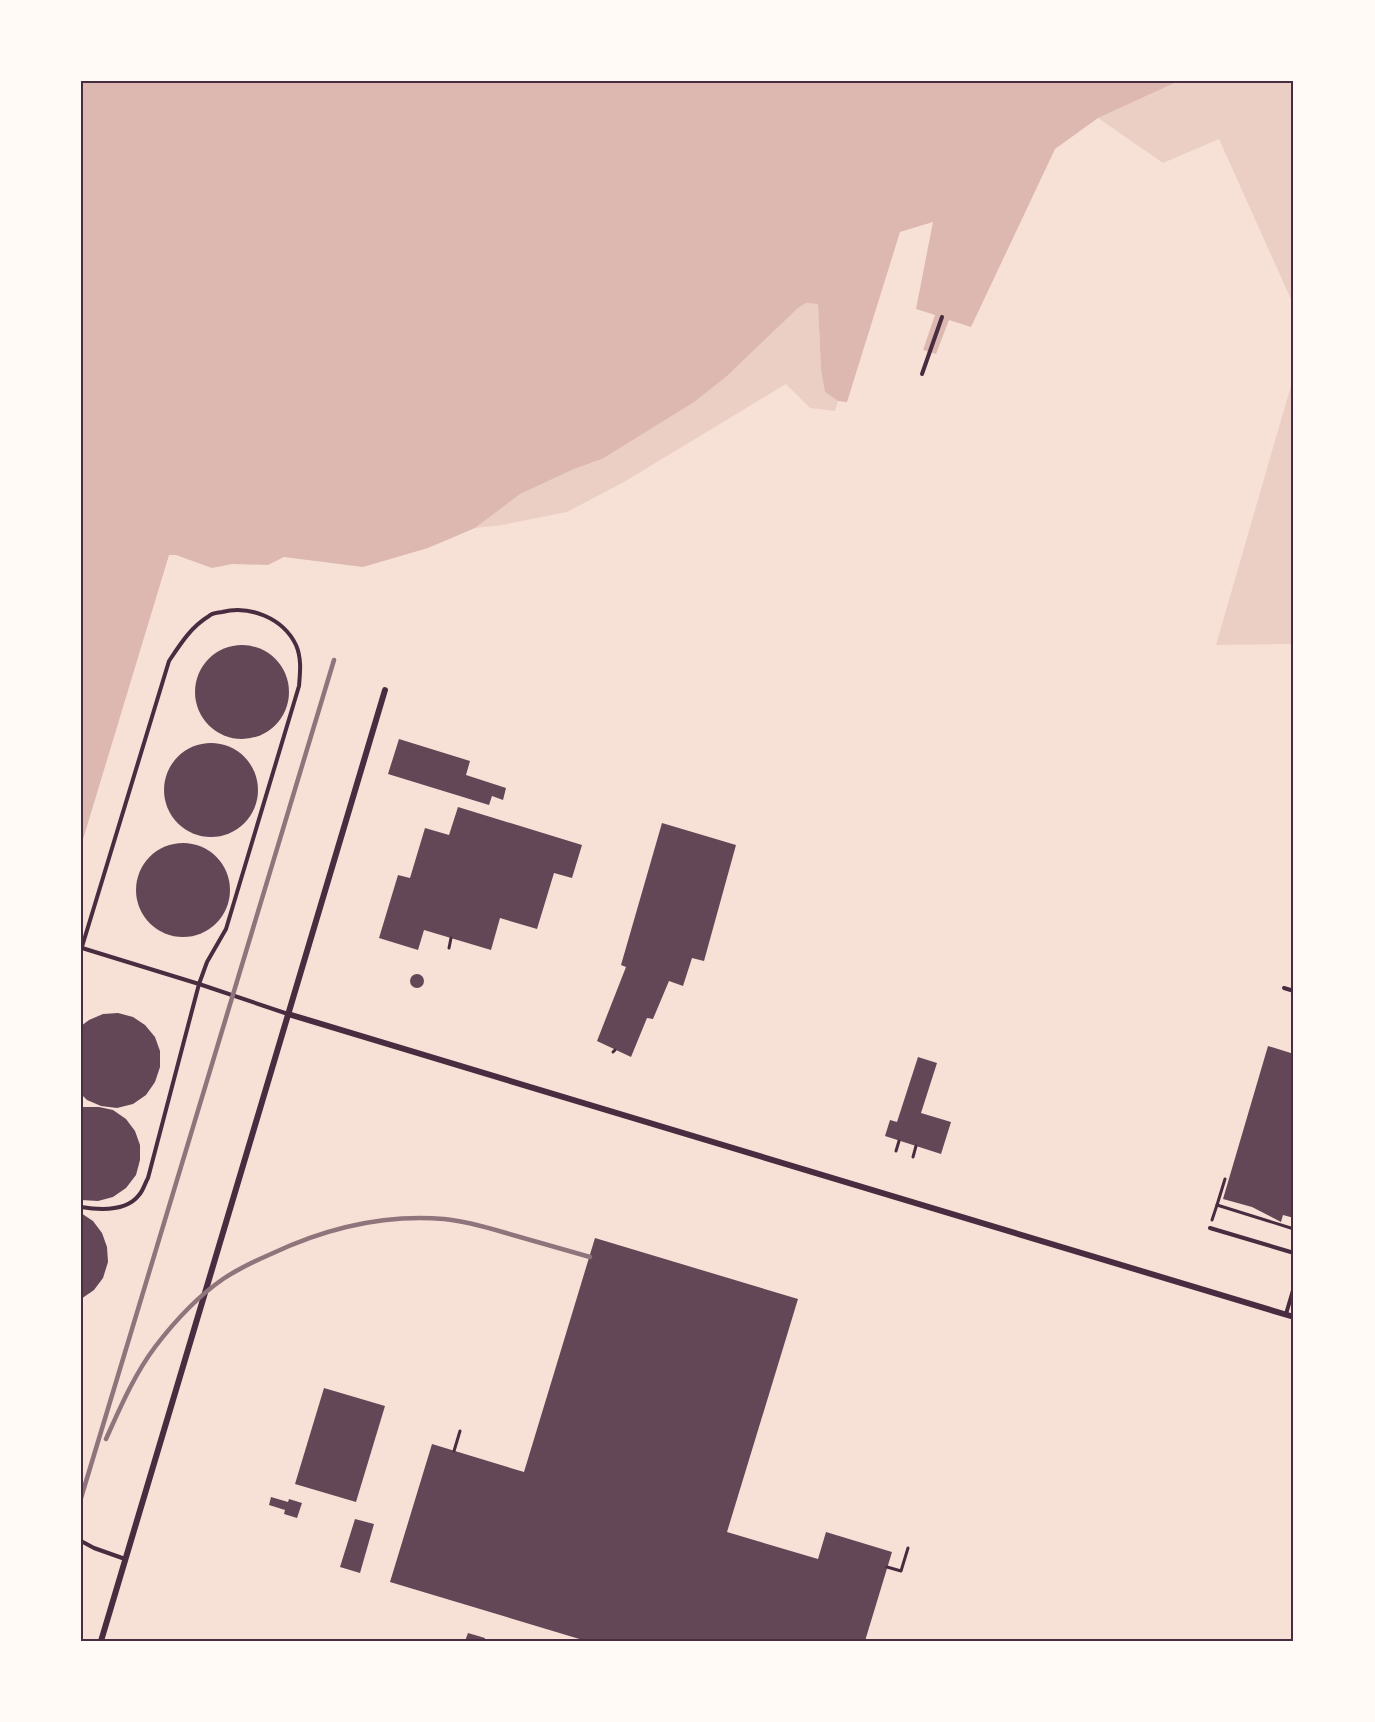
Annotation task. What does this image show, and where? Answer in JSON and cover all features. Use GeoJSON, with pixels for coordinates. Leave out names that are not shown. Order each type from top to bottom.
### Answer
{"type":"FeatureCollection","features":[{"type":"Feature","properties":{"kind":"street"},"geometry":{"type":"LineString","coordinates":[[101,1641],[385,690]]}},
{"type":"Feature","properties":{"kind":"street"},"geometry":{"type":"LineString","coordinates":[[288,1014],[1294,1317]]}},
{"type":"Feature","properties":{"kind":"lane"},"geometry":{"type":"LineString","coordinates":[[922,374],[942,317]]}},
{"type":"Feature","properties":{"kind":"lane"},"geometry":{"type":"LineString","coordinates":[[81,1207],[111,1209],[130,1203],[139,1195],[148,1178],[199,984],[207,962],[226,929],[299,687],[301,665],[296,645],[284,629],[252,610],[234,609],[210,614],[188,632],[169,661],[82,949],[199,984],[288,1014]]}},
{"type":"Feature","properties":{"kind":"lane"},"geometry":{"type":"LineString","coordinates":[[1284,988],[1294,991]]}},
{"type":"Feature","properties":{"kind":"lane"},"geometry":{"type":"LineString","coordinates":[[1210,1227],[1294,1253]]}},
{"type":"Feature","properties":{"kind":"lane"},"geometry":{"type":"LineString","coordinates":[[1286,1314],[1294,1287]]}},
{"type":"Feature","properties":{"kind":"lane"},"geometry":{"type":"LineString","coordinates":[[81,1541],[125,1559]]}},
{"type":"Feature","properties":{"kind":"path"},"geometry":{"type":"LineString","coordinates":[[449,948],[451,938]]}},
{"type":"Feature","properties":{"kind":"path"},"geometry":{"type":"LineString","coordinates":[[896,1151],[899,1140]]}},
{"type":"Feature","properties":{"kind":"path"},"geometry":{"type":"LineString","coordinates":[[913,1157],[916,1146]]}},
{"type":"Feature","properties":{"kind":"path"},"geometry":{"type":"LineString","coordinates":[[1210,1227],[1225,1179]]}},
{"type":"Feature","properties":{"kind":"path"},"geometry":{"type":"LineString","coordinates":[[1217,1205],[1294,1229]]}},
{"type":"Feature","properties":{"kind":"path"},"geometry":{"type":"LineString","coordinates":[[454,1451],[460,1431]]}},
{"type":"Feature","properties":{"kind":"path"},"geometry":{"type":"LineString","coordinates":[[887,1567],[901,1571],[908,1548]]}},
{"type":"Feature","properties":{"kind":"shaded area"},"geometry":{"type":"Polygon","coordinates":[[[81,81],[1179,81],[1098,118],[1055,149],[971,327],[949,320],[936,354],[923,350],[935,315],[916,309],[933,222],[900,232],[847,402],[838,401],[825,392],[821,370],[818,304],[806,303],[727,376],[694,402],[602,459],[520,494],[475,528],[428,548],[363,567],[284,557],[268,565],[232,564],[212,568],[176,555],[169,555],[81,846],[81,81]]]}},
{"type":"Feature","properties":{"kind":"shaded area"},"geometry":{"type":"Polygon","coordinates":[[[1179,81],[1294,81],[1294,306],[1219,139],[1163,163],[1098,118],[1179,81]]]}},
{"type":"Feature","properties":{"kind":"shaded area"},"geometry":{"type":"Polygon","coordinates":[[[806,303],[818,304],[821,370],[825,392],[838,401],[835,411],[810,408],[786,384],[624,482],[567,512],[475,528],[519,494],[602,459],[727,376],[806,303]]]}},
{"type":"Feature","properties":{"kind":"shaded area"},"geometry":{"type":"Polygon","coordinates":[[[1294,375],[1294,644],[1216,645],[1294,375]]]}},
{"type":"Feature","properties":{"kind":"building"},"geometry":{"type":"Polygon","coordinates":[[[242,645],[260,649],[275,659],[285,674],[289,692],[285,710],[275,725],[260,735],[242,739],[224,735],[209,725],[199,710],[195,692],[199,674],[209,659],[224,649],[242,645]]]}},
{"type":"Feature","properties":{"kind":"building"},"geometry":{"type":"Polygon","coordinates":[[[399,739],[470,761],[466,775],[506,788],[503,800],[492,796],[489,805],[388,774],[399,739]]]}},
{"type":"Feature","properties":{"kind":"building"},"geometry":{"type":"Polygon","coordinates":[[[211,743],[229,747],[244,757],[254,772],[258,790],[254,808],[244,823],[229,833],[211,837],[193,833],[178,823],[168,808],[164,790],[168,772],[178,757],[193,747],[211,743]]]}},
{"type":"Feature","properties":{"kind":"building"},"geometry":{"type":"Polygon","coordinates":[[[458,807],[582,845],[572,878],[554,873],[537,929],[500,918],[491,950],[424,930],[418,950],[379,938],[398,875],[410,878],[425,828],[449,835],[458,807]]]}},
{"type":"Feature","properties":{"kind":"building"},"geometry":{"type":"Polygon","coordinates":[[[662,823],[736,845],[704,961],[692,958],[683,986],[669,981],[653,1019],[647,1018],[631,1057],[597,1041],[626,967],[621,965],[662,823]]]}},
{"type":"Feature","properties":{"kind":"building"},"geometry":{"type":"Polygon","coordinates":[[[183,843],[201,847],[216,857],[226,872],[230,890],[226,908],[216,923],[201,933],[183,937],[165,933],[150,923],[140,908],[136,890],[140,872],[150,857],[165,847],[183,843]]]}},
{"type":"Feature","properties":{"kind":"building"},"geometry":{"type":"Polygon","coordinates":[[[417,974],[422,976],[424,981],[422,986],[417,988],[412,986],[410,981],[412,976],[417,974]]]}},
{"type":"Feature","properties":{"kind":"building"},"geometry":{"type":"Polygon","coordinates":[[[118,1013],[133,1017],[145,1025],[155,1037],[160,1051],[160,1067],[155,1082],[146,1095],[133,1104],[117,1108],[101,1106],[87,1100],[81,1094],[81,1026],[103,1014],[118,1013]]]}},
{"type":"Feature","properties":{"kind":"building"},"geometry":{"type":"Polygon","coordinates":[[[1268,1046],[1294,1054],[1294,1218],[1283,1215],[1281,1222],[1252,1207],[1223,1199],[1268,1046]]]}},
{"type":"Feature","properties":{"kind":"building"},"geometry":{"type":"Polygon","coordinates":[[[918,1057],[937,1063],[921,1113],[951,1122],[941,1154],[885,1136],[890,1120],[897,1122],[918,1057]]]}},
{"type":"Feature","properties":{"kind":"building"},"geometry":{"type":"Polygon","coordinates":[[[81,1108],[113,1110],[126,1119],[135,1131],[140,1145],[140,1160],[136,1175],[126,1188],[113,1197],[98,1201],[81,1200],[81,1108]]]}},
{"type":"Feature","properties":{"kind":"building"},"geometry":{"type":"Polygon","coordinates":[[[81,1213],[93,1221],[102,1233],[107,1247],[108,1262],[103,1278],[94,1290],[81,1299],[81,1213]]]}},
{"type":"Feature","properties":{"kind":"building"},"geometry":{"type":"Polygon","coordinates":[[[595,1238],[798,1299],[727,1532],[818,1559],[826,1532],[892,1552],[865,1641],[586,1641],[390,1582],[432,1444],[524,1472],[595,1238]]]}},
{"type":"Feature","properties":{"kind":"building"},"geometry":{"type":"Polygon","coordinates":[[[324,1388],[385,1406],[356,1502],[295,1484],[324,1388]]]}},
{"type":"Feature","properties":{"kind":"building"},"geometry":{"type":"Polygon","coordinates":[[[271,1497],[302,1503],[297,1518],[284,1514],[285,1510],[269,1505],[271,1497]]]}},
{"type":"Feature","properties":{"kind":"building"},"geometry":{"type":"Polygon","coordinates":[[[355,1519],[374,1524],[360,1573],[340,1567],[355,1519]]]}},
{"type":"Feature","properties":{"kind":"building"},"geometry":{"type":"Polygon","coordinates":[[[468,1633],[485,1638],[484,1641],[465,1641],[468,1633]]]}},
{"type":"Feature","properties":{"kind":"railway"},"geometry":{"type":"LineString","coordinates":[[81,1498],[334,660]]}},
{"type":"Feature","properties":{"kind":"railway"},"geometry":{"type":"LineString","coordinates":[[106,1439],[147,1358],[170,1328],[195,1302],[223,1279],[259,1259],[313,1237],[377,1221],[444,1219],[483,1226],[590,1257]]}}]}
